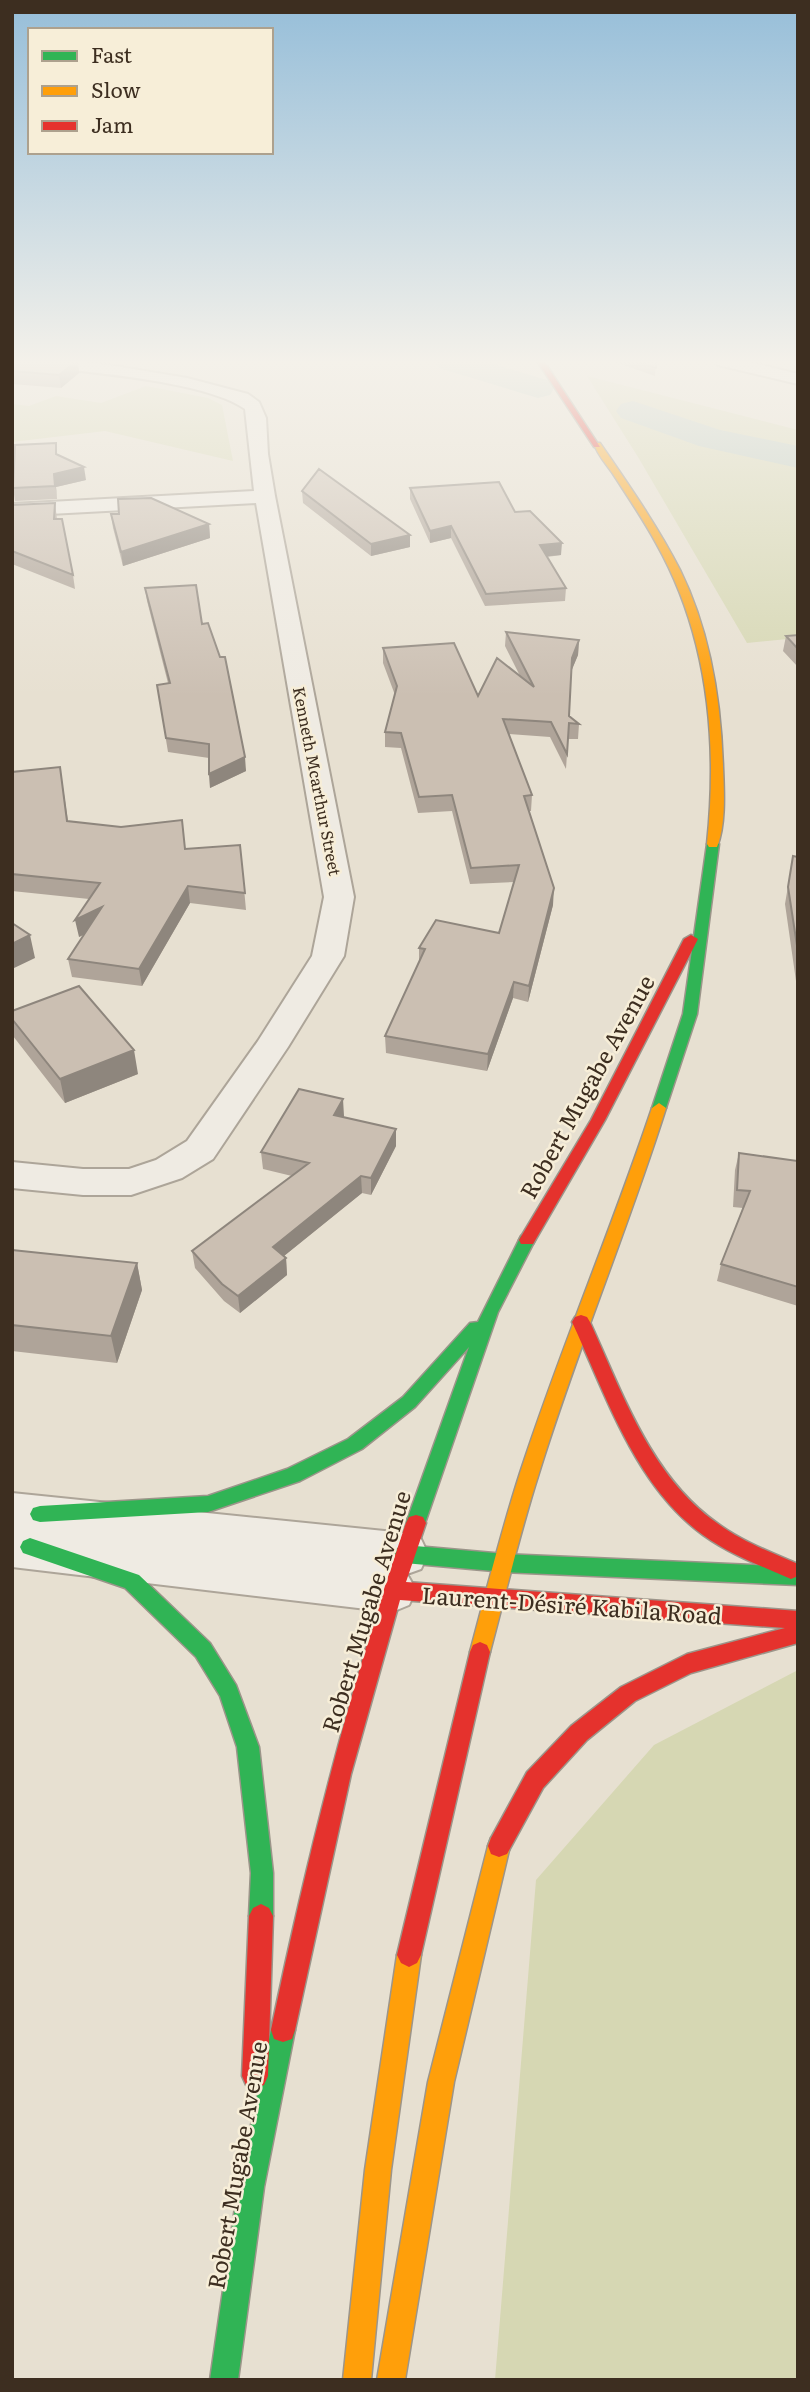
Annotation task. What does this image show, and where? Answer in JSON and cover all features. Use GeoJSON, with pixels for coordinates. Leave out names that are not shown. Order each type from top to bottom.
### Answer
{"type":"FeatureCollection","features":[{"type":"Feature","properties":{"kind":"main road","name":"Robert Mugabe Avenue"},"geometry":{"type":"LineString","coordinates":[[357,2380],[378,2170],[411,1940],[494,1599],[530,1474],[581,1322],[610,1252],[691,1014],[706,909],[715,831],[717,779],[713,712],[705,657],[676,573],[615,473]]}},
{"type":"Feature","properties":{"kind":"main road","name":"Robert Mugabe Avenue"},"geometry":{"type":"LineString","coordinates":[[224,2380],[251,2187],[307,1910],[348,1744],[398,1572],[490,1312],[541,1214],[598,1120],[706,909]]}},
{"type":"Feature","properties":{"kind":"main road"},"geometry":{"type":"LineString","coordinates":[[24,1530],[208,1504],[293,1475],[355,1444],[409,1402],[490,1312]]}},
{"type":"Feature","properties":{"kind":"main road"},"geometry":{"type":"LineString","coordinates":[[581,1322],[640,1442],[663,1482],[698,1520],[753,1553],[798,1575]]}},
{"type":"Feature","properties":{"kind":"main road"},"geometry":{"type":"LineString","coordinates":[[24,1530],[132,1581],[203,1650],[229,1692],[248,1747],[262,1873],[251,2187]]}},
{"type":"Feature","properties":{"kind":"main road","name":"Laurent-Désiré Kabila Road"},"geometry":{"type":"LineString","coordinates":[[398,1572],[505,1563],[798,1575]]}},
{"type":"Feature","properties":{"kind":"main road","name":"Laurent-Désiré Kabila Road"},"geometry":{"type":"LineString","coordinates":[[398,1572],[494,1599],[798,1620]]}},
{"type":"Feature","properties":{"kind":"main road"},"geometry":{"type":"LineString","coordinates":[[391,2380],[441,2082],[500,1842],[535,1780],[579,1732],[628,1694],[687,1664],[798,1634]]}},
{"type":"Feature","properties":{"kind":"street","name":"Kenneth Mcarthur Street"},"geometry":{"type":"LineString","coordinates":[[12,1175],[83,1182],[131,1182],[169,1170],[200,1150],[271,1047],[328,956],[339,897],[261,473]]}},
{"type":"Feature","properties":{"kind":"street"},"geometry":{"type":"LineString","coordinates":[[12,510],[265,496]]}},
{"type":"Feature","properties":{"kind":"street","name":"Laurent-Désiré Kabila Road"},"geometry":{"type":"LineString","coordinates":[[24,1530],[398,1572]]}},
{"type":"Feature","properties":{"kind":"green space"},"geometry":{"type":"Polygon","coordinates":[[[647,473],[798,473],[798,638],[747,643],[647,473]]]}},
{"type":"Feature","properties":{"kind":"green space"},"geometry":{"type":"Polygon","coordinates":[[[798,1670],[798,2380],[495,2380],[536,1880],[654,1745],[798,1670]]]}},
{"type":"Feature","properties":{"kind":"building"},"geometry":{"type":"Polygon","coordinates":[[[14,473],[60,473],[54,474],[55,486],[13,488],[14,473]]]}},
{"type":"Feature","properties":{"kind":"building"},"geometry":{"type":"Polygon","coordinates":[[[316,473],[324,473],[410,535],[371,544],[302,491],[316,473]]]}},
{"type":"Feature","properties":{"kind":"building"},"geometry":{"type":"Polygon","coordinates":[[[499,482],[515,512],[530,511],[562,543],[540,545],[566,588],[486,594],[451,526],[430,531],[410,488],[499,482]]]}},
{"type":"Feature","properties":{"kind":"building"},"geometry":{"type":"Polygon","coordinates":[[[151,498],[209,524],[121,552],[111,514],[119,514],[118,499],[151,498]]]}},
{"type":"Feature","properties":{"kind":"building"},"geometry":{"type":"Polygon","coordinates":[[[55,503],[54,519],[62,519],[73,575],[12,551],[12,505],[55,503]]]}},
{"type":"Feature","properties":{"kind":"building"},"geometry":{"type":"Polygon","coordinates":[[[196,585],[202,624],[208,623],[220,657],[225,657],[245,757],[209,774],[209,744],[166,738],[157,685],[170,683],[145,588],[196,585]]]}},
{"type":"Feature","properties":{"kind":"building"},"geometry":{"type":"Polygon","coordinates":[[[506,632],[579,640],[572,658],[569,716],[579,724],[569,723],[567,754],[551,722],[503,719],[532,795],[524,796],[554,888],[529,986],[514,982],[488,1054],[385,1036],[425,949],[419,948],[436,920],[499,933],[519,865],[471,868],[452,795],[419,797],[401,733],[385,732],[397,686],[383,648],[454,643],[478,696],[497,658],[534,687],[506,632]]]}},
{"type":"Feature","properties":{"kind":"building"},"geometry":{"type":"Polygon","coordinates":[[[798,635],[798,649],[786,636],[798,635]]]}},
{"type":"Feature","properties":{"kind":"building"},"geometry":{"type":"Polygon","coordinates":[[[60,767],[67,821],[121,827],[182,820],[185,849],[240,845],[245,893],[188,886],[139,969],[68,959],[102,907],[75,920],[100,883],[12,874],[12,772],[60,767]]]}},
{"type":"Feature","properties":{"kind":"building"},"geometry":{"type":"Polygon","coordinates":[[[793,856],[798,857],[798,952],[788,887],[793,856]]]}},
{"type":"Feature","properties":{"kind":"building"},"geometry":{"type":"Polygon","coordinates":[[[12,923],[30,935],[12,944],[12,923]]]}},
{"type":"Feature","properties":{"kind":"building"},"geometry":{"type":"Polygon","coordinates":[[[79,986],[134,1050],[60,1079],[12,1019],[12,1011],[79,986]]]}},
{"type":"Feature","properties":{"kind":"building"},"geometry":{"type":"Polygon","coordinates":[[[299,1089],[343,1099],[334,1115],[396,1129],[371,1178],[361,1176],[273,1247],[286,1258],[238,1296],[222,1284],[192,1251],[309,1163],[261,1152],[299,1089]]]}},
{"type":"Feature","properties":{"kind":"building"},"geometry":{"type":"Polygon","coordinates":[[[739,1153],[798,1161],[798,1287],[721,1264],[750,1191],[737,1190],[739,1153]]]}},
{"type":"Feature","properties":{"kind":"building"},"geometry":{"type":"Polygon","coordinates":[[[12,1250],[137,1263],[111,1336],[12,1325],[12,1250]]]}},
{"type":"Feature","properties":{"kind":"traffic: fast"},"geometry":{"type":"LineString","coordinates":[[659,1108],[690,1014],[713,844]]}},
{"type":"Feature","properties":{"kind":"traffic: fast"},"geometry":{"type":"LineString","coordinates":[[416,1523],[490,1312],[527,1240]]}},
{"type":"Feature","properties":{"kind":"traffic: fast"},"geometry":{"type":"LineString","coordinates":[[40,1514],[208,1504],[293,1475],[355,1444],[409,1402],[476,1328]]}},
{"type":"Feature","properties":{"kind":"traffic: fast"},"geometry":{"type":"LineString","coordinates":[[30,1547],[132,1581],[203,1650],[229,1692],[248,1747],[262,1873],[261,1916]]}},
{"type":"Feature","properties":{"kind":"traffic: fast"},"geometry":{"type":"LineString","coordinates":[[404,1554],[505,1563],[798,1576]]}},
{"type":"Feature","properties":{"kind":"traffic: fast"},"geometry":{"type":"LineString","coordinates":[[224,2380],[251,2187],[283,2030]]}},
{"type":"Feature","properties":{"kind":"traffic: slow"},"geometry":{"type":"LineString","coordinates":[[616,473],[676,572],[700,635],[708,670],[717,741],[718,777],[713,844]]}},
{"type":"Feature","properties":{"kind":"traffic: slow"},"geometry":{"type":"LineString","coordinates":[[480,1652],[529,1474],[581,1322],[630,1198],[659,1108]]}},
{"type":"Feature","properties":{"kind":"traffic: slow"},"geometry":{"type":"LineString","coordinates":[[391,2380],[441,2082],[499,1846]]}},
{"type":"Feature","properties":{"kind":"traffic: slow"},"geometry":{"type":"LineString","coordinates":[[357,2380],[378,2170],[409,1955]]}},
{"type":"Feature","properties":{"kind":"traffic: jam"},"geometry":{"type":"LineString","coordinates":[[527,1240],[598,1120],[691,939]]}},
{"type":"Feature","properties":{"kind":"traffic: jam"},"geometry":{"type":"LineString","coordinates":[[581,1322],[644,1452],[677,1499],[707,1528],[742,1548],[791,1570]]}},
{"type":"Feature","properties":{"kind":"traffic: jam"},"geometry":{"type":"LineString","coordinates":[[283,2030],[340,1774],[375,1648],[416,1523]]}},
{"type":"Feature","properties":{"kind":"traffic: jam"},"geometry":{"type":"LineString","coordinates":[[392,1590],[798,1620]]}},
{"type":"Feature","properties":{"kind":"traffic: jam"},"geometry":{"type":"LineString","coordinates":[[499,1846],[535,1780],[579,1733],[628,1694],[687,1664],[798,1634]]}},
{"type":"Feature","properties":{"kind":"traffic: jam"},"geometry":{"type":"LineString","coordinates":[[409,1955],[480,1652]]}},
{"type":"Feature","properties":{"kind":"traffic: jam"},"geometry":{"type":"LineString","coordinates":[[255,2076],[261,1916]]}}]}
